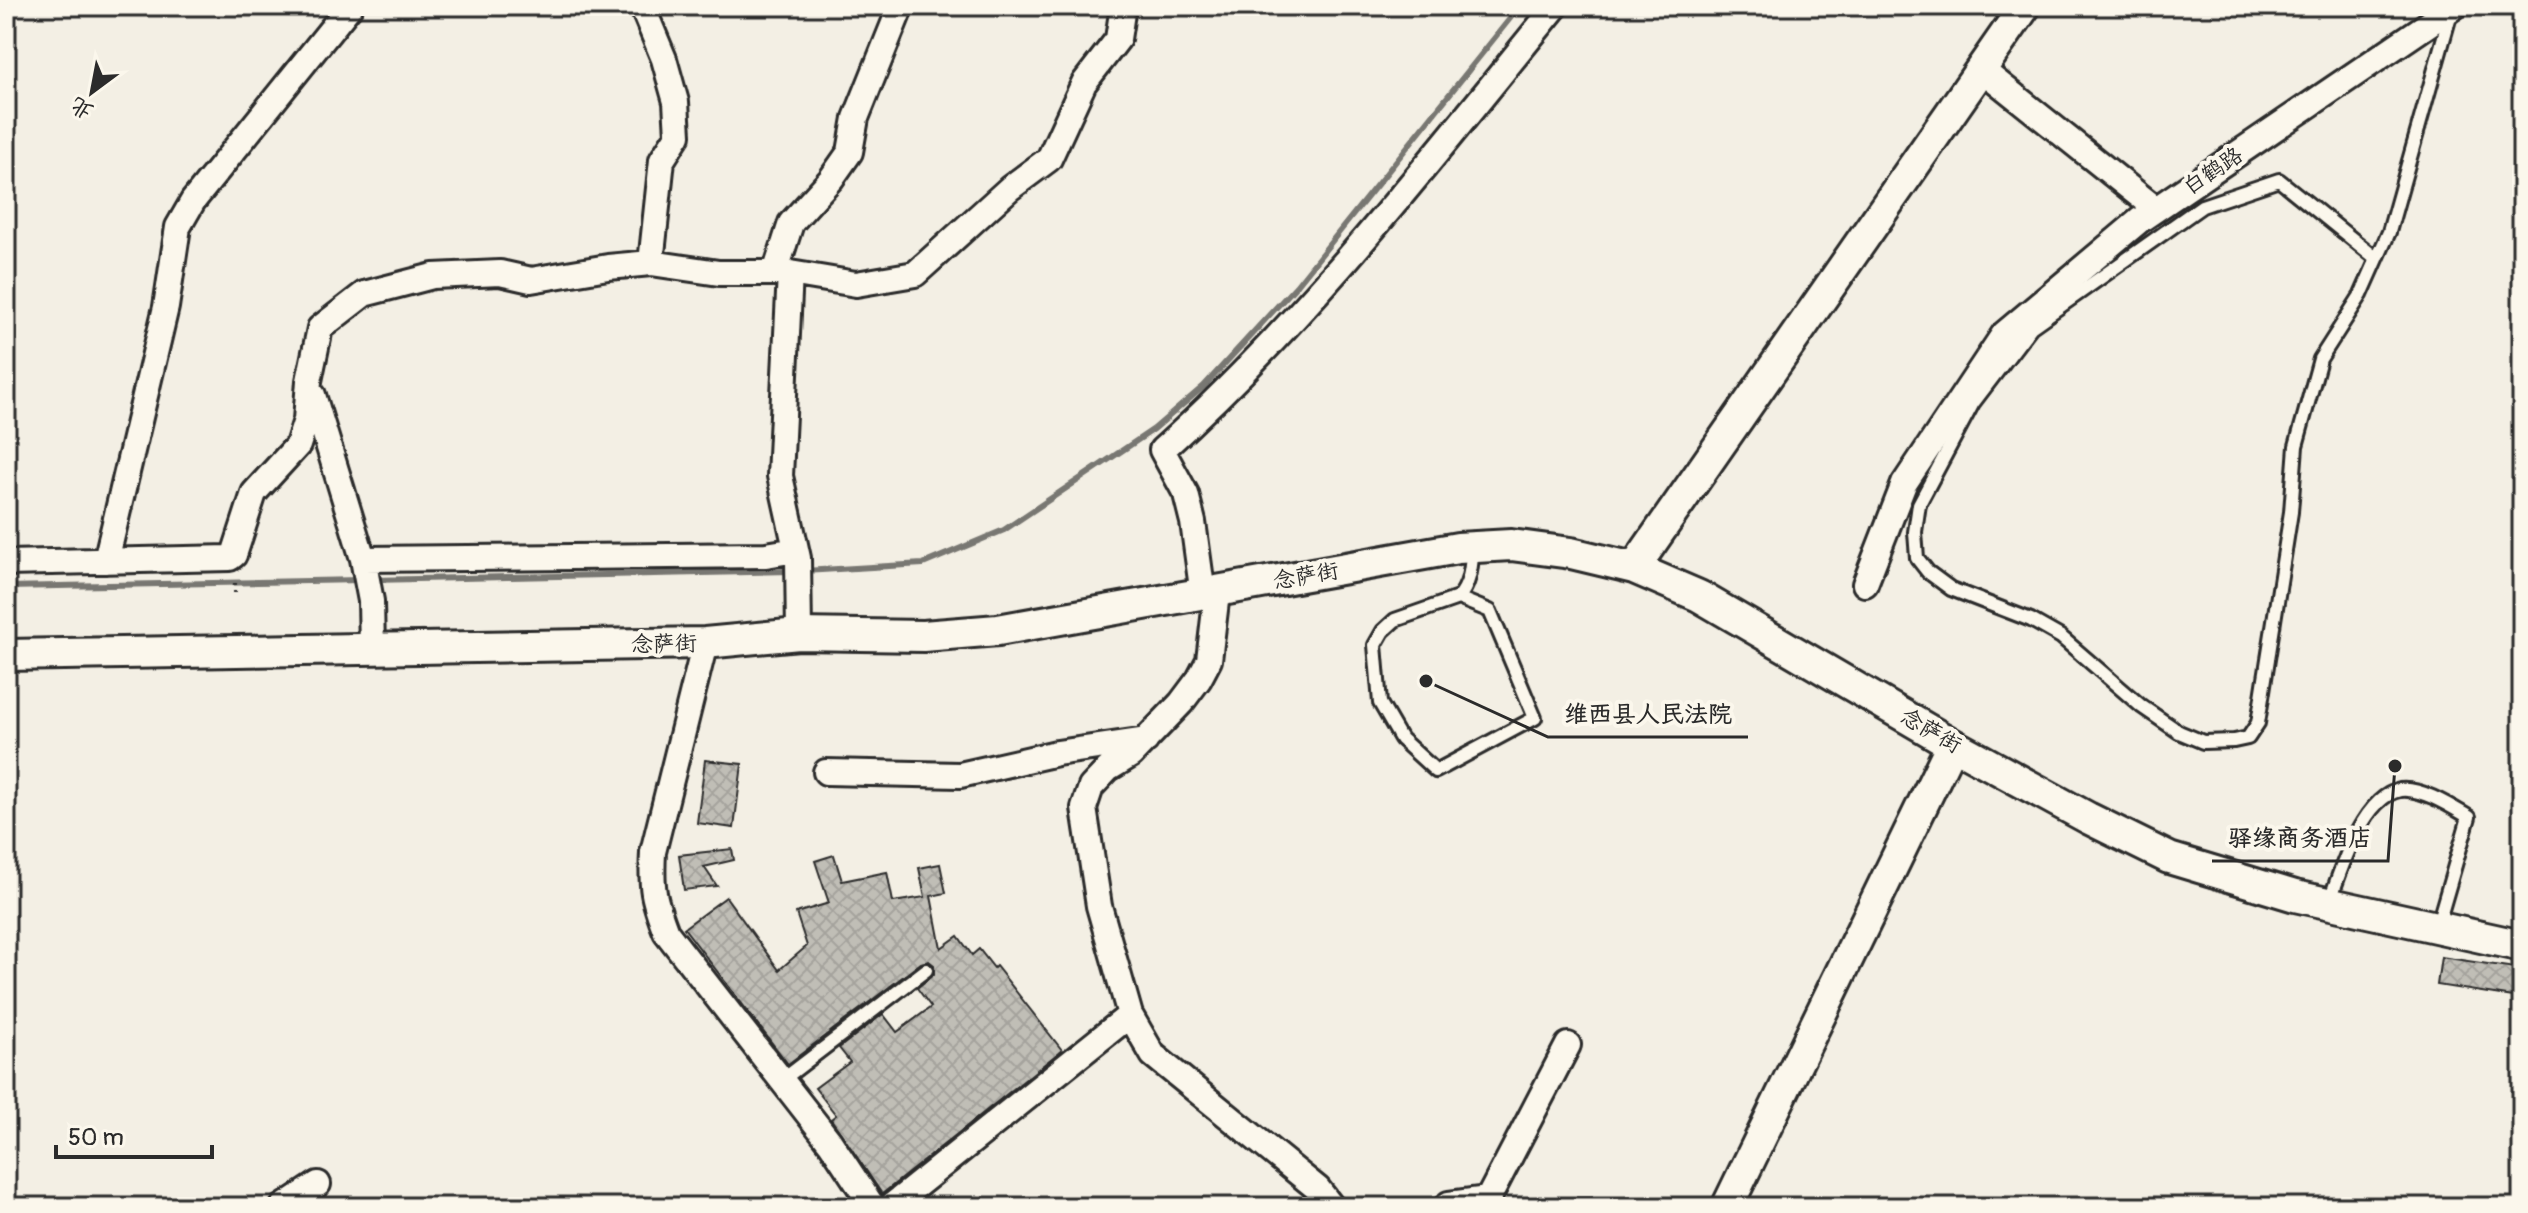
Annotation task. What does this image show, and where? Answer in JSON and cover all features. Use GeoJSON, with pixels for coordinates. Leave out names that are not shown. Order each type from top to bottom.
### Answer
{"type":"FeatureCollection","features":[{"type":"Feature","properties":{"kind":"street"},"geometry":{"type":"LineString","coordinates":[[106,561],[166,307],[178,227],[193,201],[350,6]]}},
{"type":"Feature","properties":{"kind":"street"},"geometry":{"type":"LineString","coordinates":[[642,6],[664,59],[676,102],[678,135],[662,160],[651,263]]}},
{"type":"Feature","properties":{"kind":"street"},"geometry":{"type":"LineString","coordinates":[[799,634],[797,564],[780,476],[783,273],[791,223],[831,179],[850,152],[856,118],[901,6]]}},
{"type":"Feature","properties":{"kind":"street"},"geometry":{"type":"LineString","coordinates":[[6,563],[230,558],[234,555],[254,493],[298,445],[306,420],[309,381],[320,328],[364,294],[433,276],[500,273],[531,280],[651,263],[719,273],[783,273],[856,284],[915,274],[1010,188],[1049,159],[1084,83],[1118,39],[1123,6]]}},
{"type":"Feature","properties":{"kind":"street"},"geometry":{"type":"LineString","coordinates":[[1332,1207],[1318,1189],[1153,1055],[1130,1015],[1099,906],[1084,808],[1091,787],[1108,769],[1131,755],[1181,703],[1209,660],[1210,594],[1186,494],[1162,450],[1213,404],[1298,314],[1556,6]]}},
{"type":"Feature","properties":{"kind":"street"},"geometry":{"type":"LineString","coordinates":[[1634,568],[2025,6]]}},
{"type":"Feature","properties":{"kind":"street","name":"白鹤路"},"geometry":{"type":"LineString","coordinates":[[1865,584],[1904,484],[2004,334],[2156,209],[2453,7]]}},
{"type":"Feature","properties":{"kind":"street"},"geometry":{"type":"LineString","coordinates":[[1981,69],[2156,209]]}},
{"type":"Feature","properties":{"kind":"street"},"geometry":{"type":"LineString","coordinates":[[309,381],[364,564],[371,601],[372,649]]}},
{"type":"Feature","properties":{"kind":"street","name":"念萨街"},"geometry":{"type":"LineString","coordinates":[[6,655],[705,643],[799,634],[923,636],[998,630],[1473,547],[1511,545],[1571,553],[1634,568],[1699,596],[1952,744],[2169,858],[2295,896],[2522,946]]}},
{"type":"Feature","properties":{"kind":"street"},"geometry":{"type":"LineString","coordinates":[[364,564],[766,555],[797,564]]}},
{"type":"Feature","properties":{"kind":"street"},"geometry":{"type":"LineString","coordinates":[[705,643],[653,852],[651,887],[666,932],[830,1142],[873,1207]]}},
{"type":"Feature","properties":{"kind":"street"},"geometry":{"type":"LineString","coordinates":[[826,772],[960,775],[1057,753],[1146,740]]}},
{"type":"Feature","properties":{"kind":"street"},"geometry":{"type":"LineString","coordinates":[[1727,1207],[1952,744]]}},
{"type":"Feature","properties":{"kind":"street"},"geometry":{"type":"LineString","coordinates":[[890,1207],[1130,1015]]}},
{"type":"Feature","properties":{"kind":"street"},"geometry":{"type":"LineString","coordinates":[[1447,1207],[1449,1204],[1488,1199],[1568,1045]]}},
{"type":"Feature","properties":{"kind":"street"},"geometry":{"type":"LineString","coordinates":[[283,1207],[318,1184]]}},
{"type":"Feature","properties":{"kind":"lane"},"geometry":{"type":"LineString","coordinates":[[2377,259],[2279,180],[2202,206],[2031,327],[1973,403],[1919,504],[1915,532],[1917,558],[1928,572],[1951,589],[2031,620],[2061,637],[2141,706],[2179,732],[2203,742],[2248,738],[2258,723],[2266,684],[2291,512],[2296,446],[2320,359],[2361,295],[2377,259],[2389,232],[2453,7]]}},
{"type":"Feature","properties":{"kind":"lane"},"geometry":{"type":"LineString","coordinates":[[1458,598],[1490,611],[1535,718],[1436,771],[1401,739],[1380,703],[1375,645],[1383,631],[1395,620],[1458,598],[1466,591],[1473,547]]}},
{"type":"Feature","properties":{"kind":"lane"},"geometry":{"type":"LineString","coordinates":[[2328,904],[2355,834],[2365,818],[2386,796],[2401,790],[2437,798],[2469,817],[2437,927]]}},
{"type":"Feature","properties":{"kind":"lane"},"geometry":{"type":"LineString","coordinates":[[781,1081],[926,970]]}},
{"type":"Feature","properties":{"kind":"building"},"geometry":{"type":"Polygon","coordinates":[[[705,760],[742,764],[734,828],[697,823],[705,760]]]}},
{"type":"Feature","properties":{"kind":"building"},"geometry":{"type":"Polygon","coordinates":[[[732,849],[734,860],[704,867],[717,886],[684,890],[679,855],[732,849]]]}},
{"type":"Feature","properties":{"kind":"building"},"geometry":{"type":"Polygon","coordinates":[[[834,855],[842,881],[887,872],[893,902],[925,897],[919,868],[940,864],[946,893],[931,896],[941,948],[958,936],[972,955],[979,949],[1062,1050],[882,1194],[831,1119],[836,1115],[815,1088],[850,1062],[839,1048],[883,1014],[897,1032],[931,1007],[917,988],[934,974],[934,965],[929,961],[921,963],[788,1064],[684,928],[726,897],[779,970],[807,946],[796,913],[829,903],[815,861],[834,855]]]}},
{"type":"Feature","properties":{"kind":"building"},"geometry":{"type":"Polygon","coordinates":[[[2441,957],[2522,969],[2520,998],[2437,985],[2441,957]]]}},
{"type":"Feature","properties":{"kind":"waterway"},"geometry":{"type":"LineString","coordinates":[[804,571],[923,564],[1004,530],[1154,429],[1204,386],[1296,286],[1520,6]]}},
{"type":"Feature","properties":{"kind":"waterway"},"geometry":{"type":"LineString","coordinates":[[372,580],[793,571]]}},
{"type":"Feature","properties":{"kind":"waterway"},"geometry":{"type":"LineString","coordinates":[[6,587],[361,580]]}},
{"type":"Feature","properties":{"kind":"place","name":"维西县人民法院"},"geometry":{"type":"Point","coordinates":[1426,681]}},
{"type":"Feature","properties":{"kind":"place","name":"驿缘商务酒店"},"geometry":{"type":"Point","coordinates":[2395,766]}}]}
